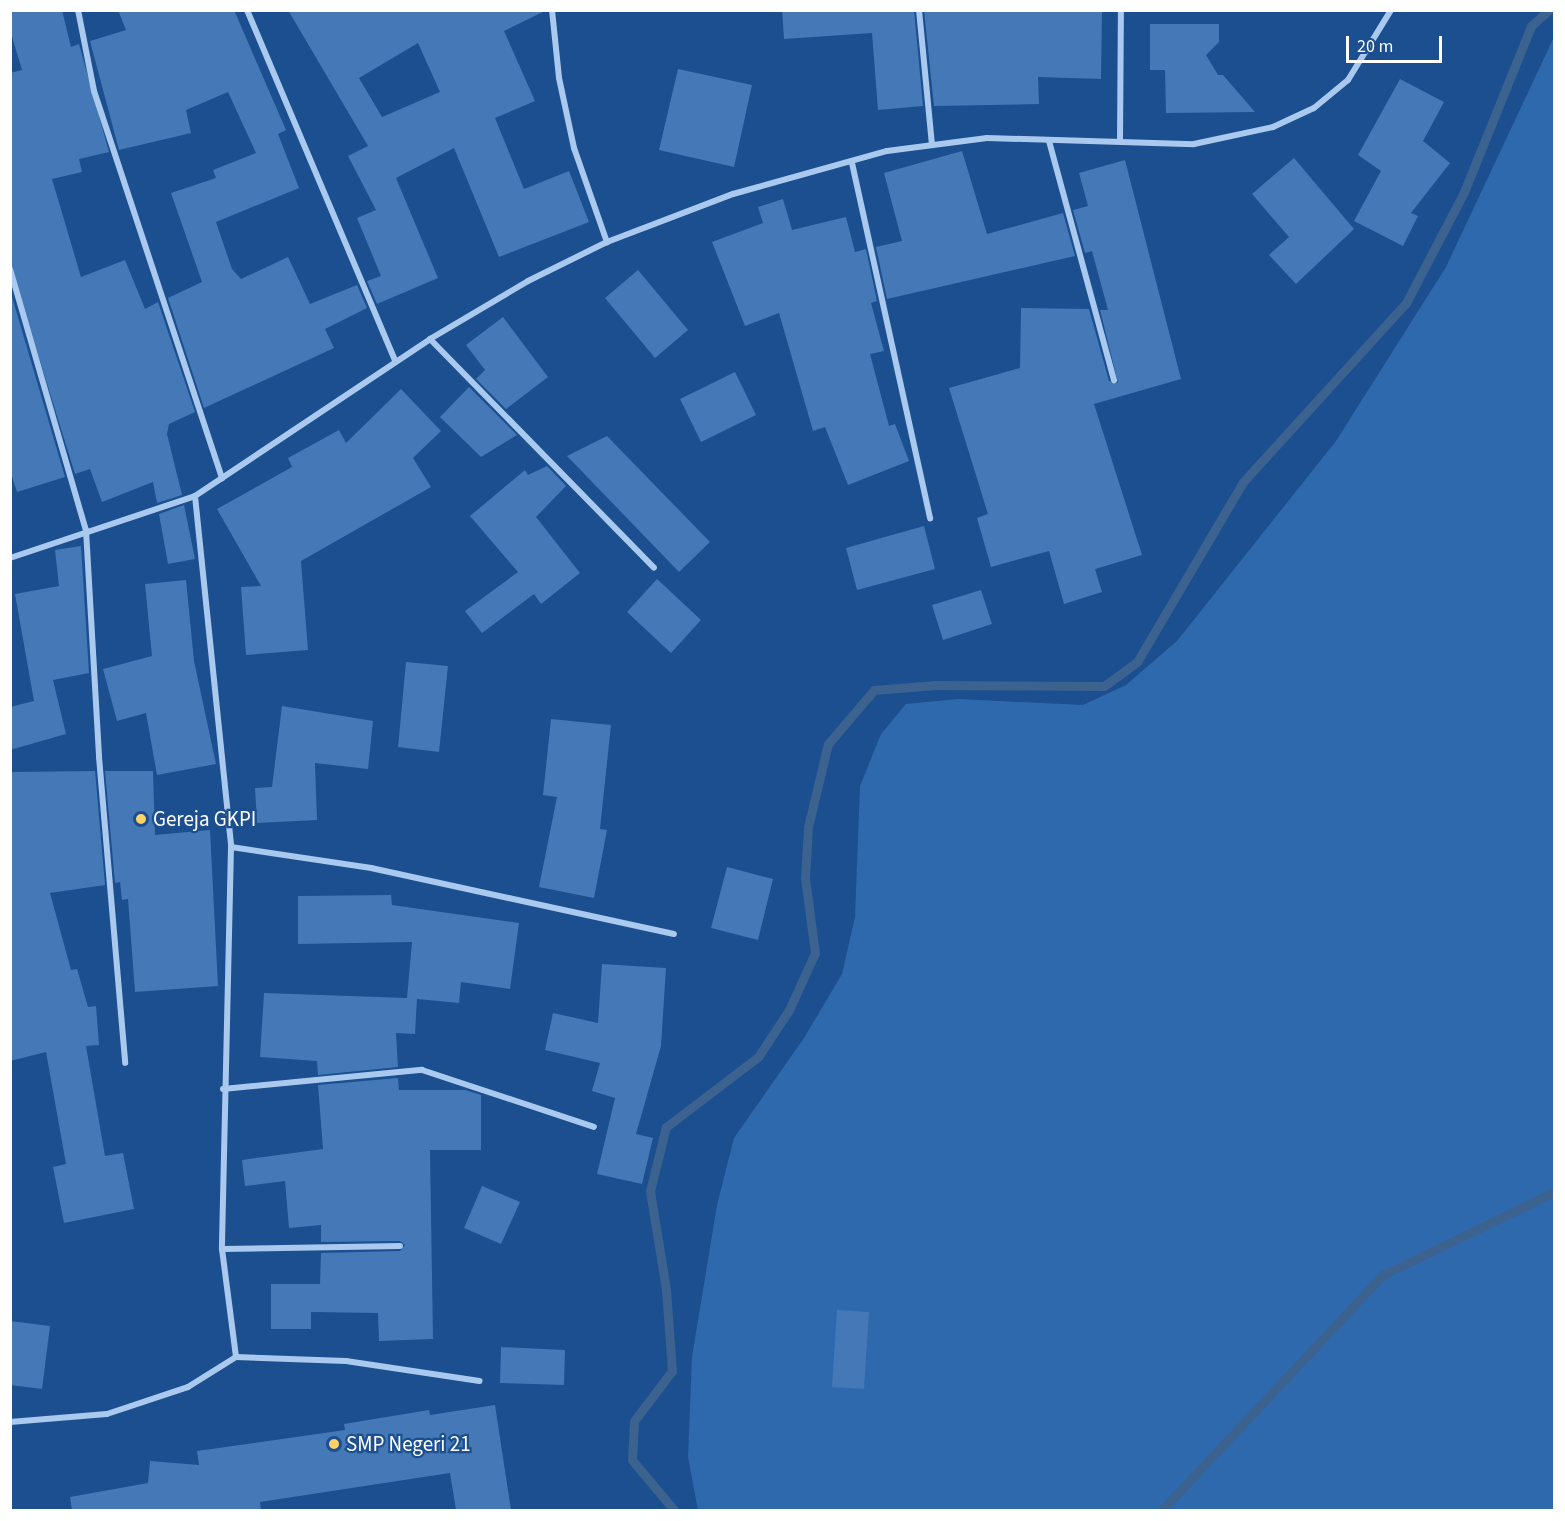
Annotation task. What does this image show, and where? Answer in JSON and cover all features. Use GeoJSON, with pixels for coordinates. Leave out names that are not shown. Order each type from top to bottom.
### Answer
{"type":"FeatureCollection","features":[{"type":"Feature","properties":{"kind":"street"},"geometry":{"type":"LineString","coordinates":[[78,10],[94,92],[110,146],[222,478]]}},
{"type":"Feature","properties":{"kind":"street"},"geometry":{"type":"LineString","coordinates":[[247,10],[395,361]]}},
{"type":"Feature","properties":{"kind":"street"},"geometry":{"type":"LineString","coordinates":[[552,10],[559,78],[574,148],[607,242]]}},
{"type":"Feature","properties":{"kind":"street"},"geometry":{"type":"LineString","coordinates":[[919,10],[932,144]]}},
{"type":"Feature","properties":{"kind":"street"},"geometry":{"type":"LineString","coordinates":[[1120,141],[1121,10]]}},
{"type":"Feature","properties":{"kind":"street"},"geometry":{"type":"LineString","coordinates":[[11,557],[195,496],[348,397],[395,361],[430,339],[528,280],[607,242],[733,194],[852,162],[932,144],[987,138],[1194,144],[1274,127],[1314,108],[1348,80],[1391,10]]}},
{"type":"Feature","properties":{"kind":"street"},"geometry":{"type":"LineString","coordinates":[[1049,141],[1114,380]]}},
{"type":"Feature","properties":{"kind":"street"},"geometry":{"type":"LineString","coordinates":[[852,162],[930,519]]}},
{"type":"Feature","properties":{"kind":"street"},"geometry":{"type":"LineString","coordinates":[[10,269],[86,531],[99,757],[125,1063]]}},
{"type":"Feature","properties":{"kind":"street"},"geometry":{"type":"LineString","coordinates":[[430,339],[654,568]]}},
{"type":"Feature","properties":{"kind":"street"},"geometry":{"type":"LineString","coordinates":[[195,496],[231,847],[223,1089],[222,1249],[236,1357]]}},
{"type":"Feature","properties":{"kind":"street"},"geometry":{"type":"LineString","coordinates":[[231,847],[371,868],[674,934]]}},
{"type":"Feature","properties":{"kind":"street"},"geometry":{"type":"LineString","coordinates":[[223,1089],[422,1070],[462,1079],[594,1127]]}},
{"type":"Feature","properties":{"kind":"street"},"geometry":{"type":"LineString","coordinates":[[222,1249],[400,1246]]}},
{"type":"Feature","properties":{"kind":"street"},"geometry":{"type":"LineString","coordinates":[[10,1422],[107,1414],[188,1387],[236,1357],[346,1361],[480,1381]]}},
{"type":"Feature","properties":{"kind":"shaded area"},"geometry":{"type":"Polygon","coordinates":[[[1554,37],[1554,1510],[698,1510],[688,1457],[692,1357],[717,1205],[734,1138],[804,1038],[842,974],[855,917],[860,786],[881,734],[906,704],[958,699],[1083,705],[1126,685],[1177,641],[1336,441],[1446,267],[1554,37]]]}},
{"type":"Feature","properties":{"kind":"building"},"geometry":{"type":"Polygon","coordinates":[[[10,10],[62,10],[71,47],[79,44],[109,152],[79,159],[82,172],[52,179],[81,277],[125,260],[145,309],[158,302],[195,412],[169,424],[167,434],[182,495],[157,503],[153,482],[102,502],[90,469],[75,474],[10,264],[10,73],[22,70],[10,30],[10,10]]]}},
{"type":"Feature","properties":{"kind":"building"},"geometry":{"type":"Polygon","coordinates":[[[118,10],[234,10],[286,130],[278,134],[299,188],[216,222],[232,269],[241,279],[288,257],[310,304],[357,285],[367,308],[325,329],[334,348],[204,408],[168,298],[202,282],[171,193],[216,178],[213,170],[256,153],[228,92],[186,110],[191,133],[119,150],[90,41],[126,30],[118,10]]]}},
{"type":"Feature","properties":{"kind":"building"},"geometry":{"type":"Polygon","coordinates":[[[288,10],[547,10],[504,31],[535,101],[495,118],[524,189],[569,171],[589,222],[499,257],[454,148],[396,178],[438,278],[377,304],[367,281],[381,276],[357,218],[376,210],[348,156],[368,146],[288,10]],[[418,43],[359,78],[382,117],[440,92],[418,43]]]}},
{"type":"Feature","properties":{"kind":"building"},"geometry":{"type":"Polygon","coordinates":[[[782,10],[914,10],[923,106],[878,110],[872,33],[784,39],[782,10]]]}},
{"type":"Feature","properties":{"kind":"building"},"geometry":{"type":"Polygon","coordinates":[[[924,10],[1102,10],[1101,79],[1038,77],[1039,104],[934,106],[924,10]]]}},
{"type":"Feature","properties":{"kind":"building"},"geometry":{"type":"Polygon","coordinates":[[[1150,24],[1219,24],[1219,42],[1206,55],[1218,75],[1223,75],[1255,112],[1166,113],[1165,70],[1150,70],[1150,24]]]}},
{"type":"Feature","properties":{"kind":"building"},"geometry":{"type":"Polygon","coordinates":[[[678,69],[752,85],[734,167],[659,150],[678,69]]]}},
{"type":"Feature","properties":{"kind":"building"},"geometry":{"type":"Polygon","coordinates":[[[1400,79],[1444,102],[1423,141],[1450,163],[1411,213],[1418,216],[1403,246],[1354,221],[1381,171],[1358,155],[1400,79]]]}},
{"type":"Feature","properties":{"kind":"building"},"geometry":{"type":"Polygon","coordinates":[[[962,151],[987,234],[1063,213],[1075,256],[887,299],[876,247],[902,241],[884,173],[962,151]]]}},
{"type":"Feature","properties":{"kind":"building"},"geometry":{"type":"Polygon","coordinates":[[[1294,158],[1354,229],[1296,284],[1269,255],[1289,237],[1252,194],[1294,158]]]}},
{"type":"Feature","properties":{"kind":"building"},"geometry":{"type":"Polygon","coordinates":[[[1125,160],[1181,379],[1094,404],[1142,555],[1095,569],[1102,592],[1064,604],[1049,551],[991,567],[977,518],[988,514],[949,388],[1020,368],[1021,308],[1089,309],[1109,381],[1118,383],[1100,310],[1108,310],[1092,251],[1085,253],[1073,210],[1088,206],[1079,173],[1125,160]]]}},
{"type":"Feature","properties":{"kind":"building"},"geometry":{"type":"Polygon","coordinates":[[[783,199],[792,230],[846,217],[855,252],[866,249],[877,301],[871,303],[884,351],[870,354],[889,426],[895,424],[909,461],[848,485],[825,427],[813,431],[779,313],[745,326],[712,242],[763,223],[758,207],[783,199]]]}},
{"type":"Feature","properties":{"kind":"building"},"geometry":{"type":"Polygon","coordinates":[[[638,270],[688,330],[655,358],[605,298],[638,270]]]}},
{"type":"Feature","properties":{"kind":"building"},"geometry":{"type":"Polygon","coordinates":[[[10,290],[65,477],[17,492],[10,471],[10,290]]]}},
{"type":"Feature","properties":{"kind":"building"},"geometry":{"type":"Polygon","coordinates":[[[503,317],[548,377],[506,409],[476,379],[485,370],[466,345],[503,317]]]}},
{"type":"Feature","properties":{"kind":"building"},"geometry":{"type":"Polygon","coordinates":[[[735,372],[756,415],[701,442],[680,399],[735,372]]]}},
{"type":"Feature","properties":{"kind":"building"},"geometry":{"type":"Polygon","coordinates":[[[469,387],[517,435],[481,457],[440,417],[469,387]]]}},
{"type":"Feature","properties":{"kind":"building"},"geometry":{"type":"Polygon","coordinates":[[[401,389],[441,431],[413,458],[431,487],[301,561],[308,650],[246,655],[241,587],[261,586],[217,509],[292,467],[288,458],[339,430],[346,443],[401,389]]]}},
{"type":"Feature","properties":{"kind":"building"},"geometry":{"type":"Polygon","coordinates":[[[607,436],[710,542],[679,572],[567,456],[607,436]]]}},
{"type":"Feature","properties":{"kind":"building"},"geometry":{"type":"Polygon","coordinates":[[[547,466],[566,486],[536,517],[580,573],[541,604],[534,594],[482,633],[465,611],[518,572],[470,516],[525,470],[528,475],[547,466]]]}},
{"type":"Feature","properties":{"kind":"building"},"geometry":{"type":"Polygon","coordinates":[[[184,505],[195,559],[168,564],[159,514],[184,505]]]}},
{"type":"Feature","properties":{"kind":"building"},"geometry":{"type":"Polygon","coordinates":[[[924,526],[935,569],[857,590],[846,548],[924,526]]]}},
{"type":"Feature","properties":{"kind":"building"},"geometry":{"type":"Polygon","coordinates":[[[81,546],[89,673],[53,680],[66,734],[10,750],[10,707],[34,701],[15,594],[59,586],[55,550],[81,546]]]}},
{"type":"Feature","properties":{"kind":"building"},"geometry":{"type":"Polygon","coordinates":[[[657,579],[701,620],[671,653],[627,612],[657,579]]]}},
{"type":"Feature","properties":{"kind":"building"},"geometry":{"type":"Polygon","coordinates":[[[186,580],[194,661],[216,764],[157,775],[146,713],[117,721],[103,669],[152,656],[145,584],[186,580]]]}},
{"type":"Feature","properties":{"kind":"building"},"geometry":{"type":"Polygon","coordinates":[[[981,590],[992,624],[943,640],[932,605],[981,590]]]}},
{"type":"Feature","properties":{"kind":"building"},"geometry":{"type":"Polygon","coordinates":[[[406,662],[448,666],[439,752],[398,747],[406,662]]]}},
{"type":"Feature","properties":{"kind":"building"},"geometry":{"type":"Polygon","coordinates":[[[282,706],[373,721],[368,769],[315,763],[317,820],[257,823],[255,788],[272,787],[282,706]]]}},
{"type":"Feature","properties":{"kind":"building"},"geometry":{"type":"Polygon","coordinates":[[[551,719],[611,725],[600,829],[607,830],[594,898],[539,887],[557,797],[543,795],[551,719]]]}},
{"type":"Feature","properties":{"kind":"building"},"geometry":{"type":"Polygon","coordinates":[[[95,771],[105,885],[50,893],[71,970],[77,969],[88,1007],[96,1006],[99,1045],[86,1046],[105,1156],[123,1153],[134,1209],[64,1223],[53,1167],[66,1164],[46,1052],[10,1061],[10,772],[95,771]]]}},
{"type":"Feature","properties":{"kind":"building"},"geometry":{"type":"Polygon","coordinates":[[[105,771],[153,771],[155,835],[210,830],[218,986],[135,992],[128,899],[122,900],[120,882],[115,883],[105,771]]]}},
{"type":"Feature","properties":{"kind":"building"},"geometry":{"type":"Polygon","coordinates":[[[727,867],[773,879],[758,940],[711,928],[727,867]]]}},
{"type":"Feature","properties":{"kind":"building"},"geometry":{"type":"Polygon","coordinates":[[[391,895],[392,905],[519,923],[510,989],[461,982],[459,1003],[417,999],[415,1034],[396,1033],[398,1067],[318,1075],[317,1061],[260,1057],[264,993],[407,998],[412,942],[298,944],[298,896],[391,895]]]}},
{"type":"Feature","properties":{"kind":"building"},"geometry":{"type":"Polygon","coordinates":[[[602,964],[666,968],[661,1046],[636,1134],[653,1138],[642,1184],[597,1174],[615,1098],[592,1091],[600,1063],[545,1050],[553,1013],[598,1023],[602,964]]]}},
{"type":"Feature","properties":{"kind":"building"},"geometry":{"type":"Polygon","coordinates":[[[398,1078],[399,1090],[465,1090],[481,1095],[481,1150],[430,1150],[433,1339],[379,1341],[378,1313],[311,1312],[311,1329],[271,1329],[271,1284],[320,1284],[321,1253],[400,1251],[405,1245],[400,1241],[321,1242],[321,1225],[289,1228],[285,1181],[245,1186],[242,1160],[323,1149],[318,1085],[398,1078]]]}},
{"type":"Feature","properties":{"kind":"building"},"geometry":{"type":"Polygon","coordinates":[[[482,1186],[520,1202],[501,1244],[464,1228],[482,1186]]]}},
{"type":"Feature","properties":{"kind":"building"},"geometry":{"type":"Polygon","coordinates":[[[837,1310],[869,1312],[864,1389],[832,1387],[837,1310]]]}},
{"type":"Feature","properties":{"kind":"building"},"geometry":{"type":"Polygon","coordinates":[[[10,1321],[50,1326],[42,1389],[10,1385],[10,1321]]]}},
{"type":"Feature","properties":{"kind":"building"},"geometry":{"type":"Polygon","coordinates":[[[501,1347],[565,1350],[564,1385],[500,1383],[501,1347]]]}},
{"type":"Feature","properties":{"kind":"building"},"geometry":{"type":"Polygon","coordinates":[[[495,1405],[511,1510],[456,1510],[450,1473],[260,1502],[261,1510],[72,1510],[70,1497],[148,1483],[150,1461],[199,1465],[197,1451],[345,1430],[344,1424],[429,1410],[430,1415],[495,1405]]]}},
{"type":"Feature","properties":{"kind":"waterway"},"geometry":{"type":"LineString","coordinates":[[674,1510],[632,1460],[634,1421],[672,1371],[666,1289],[650,1191],[666,1127],[758,1057],[789,1010],[815,953],[805,878],[808,827],[828,744],[874,690],[936,685],[1104,686],[1137,662],[1243,482],[1406,303],[1464,192],[1531,26],[1549,10]]}},
{"type":"Feature","properties":{"kind":"waterway"},"geometry":{"type":"LineString","coordinates":[[1162,1510],[1383,1275],[1554,1192]]}},
{"type":"Feature","properties":{"kind":"place","name":"Gereja GKPI"},"geometry":{"type":"Point","coordinates":[141,819]}},
{"type":"Feature","properties":{"kind":"place","name":"SMP Negeri 21"},"geometry":{"type":"Point","coordinates":[334,1444]}}]}
